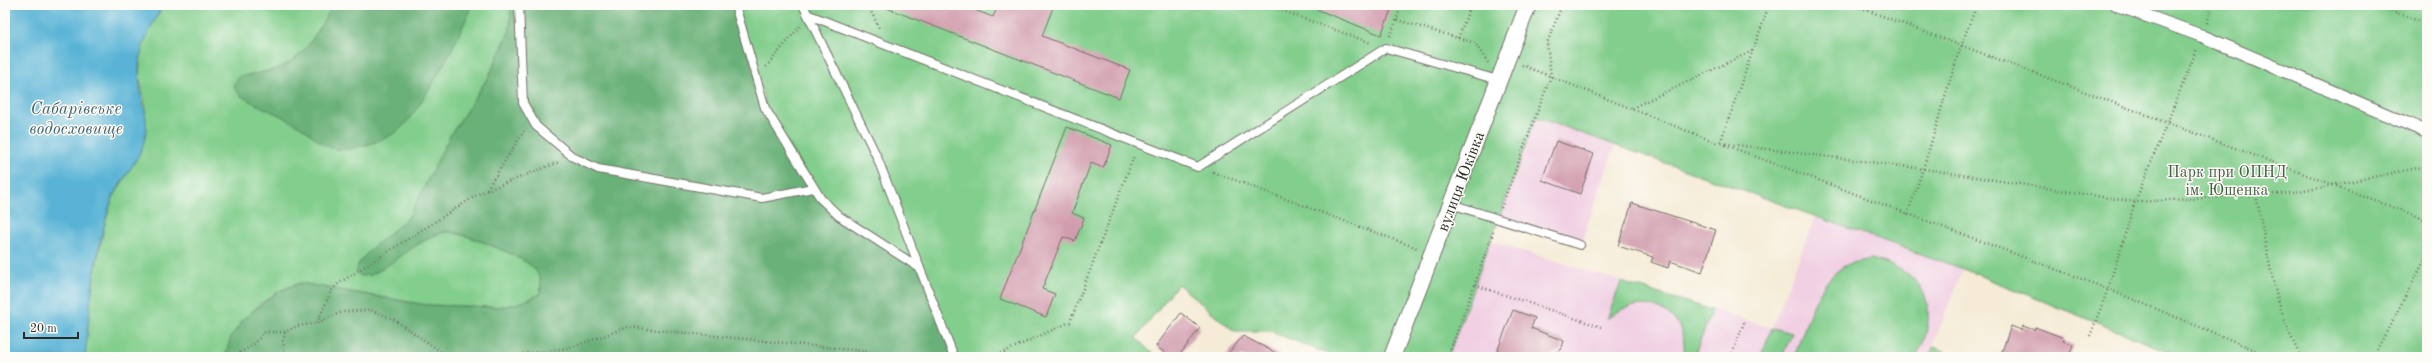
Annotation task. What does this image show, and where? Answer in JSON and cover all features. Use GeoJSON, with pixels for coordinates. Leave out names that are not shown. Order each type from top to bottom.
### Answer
{"type":"FeatureCollection","features":[{"type":"Feature","properties":{"kind":"street","name":"вулиця Юківка"},"geometry":{"type":"LineString","coordinates":[[1392,357],[1528,5]]}},
{"type":"Feature","properties":{"kind":"street"},"geometry":{"type":"LineString","coordinates":[[2117,5],[2202,36],[2427,132]]}},
{"type":"Feature","properties":{"kind":"lane"},"geometry":{"type":"LineString","coordinates":[[519,5],[522,99],[531,120],[540,130],[573,157],[598,169],[762,198],[813,188]]}},
{"type":"Feature","properties":{"kind":"lane"},"geometry":{"type":"LineString","coordinates":[[735,5],[756,80],[770,118],[813,188],[825,203],[839,216],[918,267]]}},
{"type":"Feature","properties":{"kind":"lane"},"geometry":{"type":"LineString","coordinates":[[804,5],[877,157],[918,267],[954,357]]}},
{"type":"Feature","properties":{"kind":"lane"},"geometry":{"type":"LineString","coordinates":[[809,15],[888,47],[1198,166],[1386,48],[1498,80]]}},
{"type":"Feature","properties":{"kind":"lane"},"geometry":{"type":"LineString","coordinates":[[1451,204],[1497,220],[1580,245]]}},
{"type":"Feature","properties":{"kind":"path"},"geometry":{"type":"LineString","coordinates":[[868,5],[888,47]]}},
{"type":"Feature","properties":{"kind":"path"},"geometry":{"type":"LineString","coordinates":[[1267,5],[1386,48],[1402,5]]}},
{"type":"Feature","properties":{"kind":"path"},"geometry":{"type":"LineString","coordinates":[[1458,38],[1471,5]]}},
{"type":"Feature","properties":{"kind":"path"},"geometry":{"type":"LineString","coordinates":[[1448,357],[1551,76],[1547,43],[1562,5]]}},
{"type":"Feature","properties":{"kind":"path"},"geometry":{"type":"LineString","coordinates":[[1720,143],[1769,5]]}},
{"type":"Feature","properties":{"kind":"path"},"geometry":{"type":"LineString","coordinates":[[1853,5],[2335,184],[2427,220]]}},
{"type":"Feature","properties":{"kind":"path"},"geometry":{"type":"LineString","coordinates":[[1907,214],[1924,169],[1960,45],[1977,5]]}},
{"type":"Feature","properties":{"kind":"path"},"geometry":{"type":"LineString","coordinates":[[2090,336],[2108,289],[2135,202],[2213,5]]}},
{"type":"Feature","properties":{"kind":"path"},"geometry":{"type":"LineString","coordinates":[[2376,5],[2427,24]]}},
{"type":"Feature","properties":{"kind":"path"},"geometry":{"type":"LineString","coordinates":[[756,80],[809,15]]}},
{"type":"Feature","properties":{"kind":"path"},"geometry":{"type":"LineString","coordinates":[[1397,20],[1475,43],[1498,80]]}},
{"type":"Feature","properties":{"kind":"path"},"geometry":{"type":"LineString","coordinates":[[1632,108],[1752,51]]}},
{"type":"Feature","properties":{"kind":"path"},"geometry":{"type":"LineString","coordinates":[[1506,60],[1551,76],[1720,143],[2108,289],[2272,357]]}},
{"type":"Feature","properties":{"kind":"path"},"geometry":{"type":"LineString","coordinates":[[487,190],[531,120]]}},
{"type":"Feature","properties":{"kind":"path"},"geometry":{"type":"LineString","coordinates":[[993,357],[1070,322],[1140,143]]}},
{"type":"Feature","properties":{"kind":"path"},"geometry":{"type":"LineString","coordinates":[[1720,143],[1924,169],[2135,202],[2294,193],[2427,166]]}},
{"type":"Feature","properties":{"kind":"path"},"geometry":{"type":"LineString","coordinates":[[317,322],[336,286],[487,190],[573,157]]}},
{"type":"Feature","properties":{"kind":"path"},"geometry":{"type":"LineString","coordinates":[[1198,166],[1432,254]]}},
{"type":"Feature","properties":{"kind":"path"},"geometry":{"type":"LineString","coordinates":[[2256,195],[2280,309],[2290,337],[2301,357]]}},
{"type":"Feature","properties":{"kind":"path"},"geometry":{"type":"LineString","coordinates":[[2373,357],[2427,256]]}},
{"type":"Feature","properties":{"kind":"path"},"geometry":{"type":"LineString","coordinates":[[1475,285],[1601,327]]}},
{"type":"Feature","properties":{"kind":"path"},"geometry":{"type":"LineString","coordinates":[[233,357],[253,345],[266,332],[285,332],[297,326],[317,322],[342,312],[371,310],[393,319],[440,351],[462,357]]}},
{"type":"Feature","properties":{"kind":"path"},"geometry":{"type":"LineString","coordinates":[[1731,357],[1745,320]]}},
{"type":"Feature","properties":{"kind":"path"},"geometry":{"type":"LineString","coordinates":[[499,357],[569,348],[628,327],[921,357]]}},
{"type":"Feature","properties":{"kind":"path"},"geometry":{"type":"LineString","coordinates":[[285,332],[283,341],[286,357]]}},
{"type":"Feature","properties":{"kind":"path"},"geometry":{"type":"LineString","coordinates":[[1786,357],[1788,353]]}},
{"type":"Feature","properties":{"kind":"shaded area"},"geometry":{"type":"Polygon","coordinates":[[[1535,117],[1615,146],[1580,245],[1497,220],[1535,117]]]}},
{"type":"Feature","properties":{"kind":"shaded area"},"geometry":{"type":"Polygon","coordinates":[[[1815,217],[1963,269],[1928,357],[1448,357],[1491,241],[1772,328],[1815,217]]]}},
{"type":"Feature","properties":{"kind":"green space"},"geometry":{"type":"Polygon","coordinates":[[[163,5],[511,5],[510,30],[489,76],[450,136],[409,217],[370,250],[359,263],[356,272],[361,276],[370,275],[379,271],[435,235],[444,232],[451,232],[490,245],[517,257],[533,267],[541,284],[539,295],[517,304],[496,307],[426,305],[300,283],[279,291],[260,304],[231,337],[225,357],[85,357],[91,292],[104,227],[112,200],[137,157],[146,109],[139,76],[142,44],[163,5]]]}},
{"type":"Feature","properties":{"kind":"green space"},"geometry":{"type":"Polygon","coordinates":[[[333,5],[471,5],[460,33],[440,71],[429,90],[407,121],[399,130],[386,138],[350,149],[336,149],[325,145],[298,125],[241,96],[235,89],[234,84],[240,76],[276,69],[298,56],[314,36],[333,5]]]}},
{"type":"Feature","properties":{"kind":"green space"},"geometry":{"type":"Polygon","coordinates":[[[511,5],[735,5],[760,96],[821,199],[918,267],[954,357],[225,357],[231,337],[244,318],[279,291],[300,283],[426,305],[496,307],[517,304],[539,295],[541,284],[533,267],[517,257],[490,245],[451,232],[444,232],[435,235],[379,271],[370,275],[361,276],[356,272],[359,263],[370,250],[409,217],[450,136],[489,76],[510,30],[511,5]]]}},
{"type":"Feature","properties":{"kind":"green space","name":"Парк при ОПНД ім. Ющенка"},"geometry":{"type":"Polygon","coordinates":[[[735,5],[2427,5],[2427,342],[2421,357],[2182,357],[1963,269],[1536,117],[1448,357],[1335,357],[1270,331],[1234,331],[1178,284],[1136,338],[1156,357],[954,357],[829,207],[770,118],[735,5]]]}},
{"type":"Feature","properties":{"kind":"green space"},"geometry":{"type":"Polygon","coordinates":[[[1871,259],[1896,267],[1906,273],[1922,290],[1927,301],[1927,328],[1923,343],[1916,357],[1794,357],[1814,304],[1829,280],[1838,270],[1849,264],[1871,259]]]}},
{"type":"Feature","properties":{"kind":"green space"},"geometry":{"type":"Polygon","coordinates":[[[1621,282],[1712,310],[1694,357],[1684,357],[1684,340],[1679,327],[1671,316],[1660,309],[1648,306],[1634,306],[1621,310],[1607,319],[1621,282]]]}},
{"type":"Feature","properties":{"kind":"green space"},"geometry":{"type":"Polygon","coordinates":[[[1772,328],[1792,333],[1782,357],[1760,357],[1772,328]]]}},
{"type":"Feature","properties":{"kind":"green space"},"geometry":{"type":"Polygon","coordinates":[[[1933,347],[1949,353],[1948,357],[1929,357],[1933,347]]]}},
{"type":"Feature","properties":{"kind":"water","name":"Сабарівське водосховище"},"geometry":{"type":"Polygon","coordinates":[[[5,5],[163,5],[146,38],[140,56],[139,83],[146,121],[145,138],[139,155],[119,186],[111,202],[105,221],[100,240],[94,279],[85,357],[5,357],[5,5]]]}},
{"type":"Feature","properties":{"kind":"building"},"geometry":{"type":"Polygon","coordinates":[[[879,5],[961,5],[993,17],[998,5],[1054,5],[1042,36],[1130,70],[1119,98],[879,5]]]}},
{"type":"Feature","properties":{"kind":"building"},"geometry":{"type":"Polygon","coordinates":[[[1306,5],[1393,5],[1381,35],[1306,5]]]}},
{"type":"Feature","properties":{"kind":"building"},"geometry":{"type":"Polygon","coordinates":[[[1067,127],[1112,145],[1103,168],[1091,163],[1072,213],[1084,218],[1075,241],[1063,237],[1042,289],[1055,294],[1046,317],[1000,299],[1067,127]]]}},
{"type":"Feature","properties":{"kind":"building"},"geometry":{"type":"Polygon","coordinates":[[[1556,141],[1594,154],[1580,194],[1542,180],[1556,141]]]}},
{"type":"Feature","properties":{"kind":"building"},"geometry":{"type":"Polygon","coordinates":[[[1632,203],[1716,230],[1702,272],[1670,261],[1668,268],[1651,262],[1653,257],[1618,246],[1632,203]]]}},
{"type":"Feature","properties":{"kind":"building"},"geometry":{"type":"Polygon","coordinates":[[[1513,310],[1535,318],[1531,328],[1564,341],[1561,350],[1546,357],[1495,357],[1513,310]]]}},
{"type":"Feature","properties":{"kind":"building"},"geometry":{"type":"Polygon","coordinates":[[[1181,313],[1200,328],[1178,357],[1170,357],[1156,346],[1181,313]]]}},
{"type":"Feature","properties":{"kind":"building"},"geometry":{"type":"Polygon","coordinates":[[[2011,326],[2021,330],[2023,326],[2034,330],[2035,327],[2064,338],[2063,341],[2073,345],[2068,357],[2000,357],[2011,326]]]}},
{"type":"Feature","properties":{"kind":"building"},"geometry":{"type":"Polygon","coordinates":[[[1243,336],[1284,357],[1225,357],[1243,336]]]}}]}
